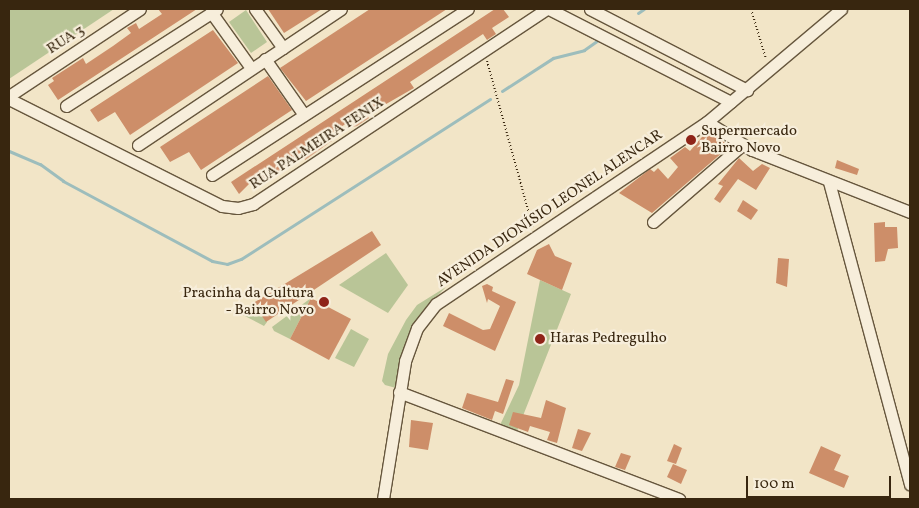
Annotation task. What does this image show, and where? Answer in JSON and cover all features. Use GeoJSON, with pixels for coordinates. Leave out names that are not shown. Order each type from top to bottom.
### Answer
{"type":"FeatureCollection","features":[{"type":"Feature","properties":{"kind":"street","name":"RUA 3"},"geometry":{"type":"LineString","coordinates":[[9,97],[140,9]]}},
{"type":"Feature","properties":{"kind":"street"},"geometry":{"type":"LineString","coordinates":[[255,9],[283,48]]}},
{"type":"Feature","properties":{"kind":"street"},"geometry":{"type":"LineString","coordinates":[[138,145],[341,9]]}},
{"type":"Feature","properties":{"kind":"street"},"geometry":{"type":"LineString","coordinates":[[212,175],[468,9]]}},
{"type":"Feature","properties":{"kind":"street","name":"RUA PALMEIRA FENIX"},"geometry":{"type":"LineString","coordinates":[[9,97],[222,206],[238,208],[253,204],[548,9]]}},
{"type":"Feature","properties":{"kind":"street"},"geometry":{"type":"LineString","coordinates":[[548,9],[732,102]]}},
{"type":"Feature","properties":{"kind":"street"},"geometry":{"type":"LineString","coordinates":[[590,9],[746,90]]}},
{"type":"Feature","properties":{"kind":"street","name":"AVENIDA DIONÍSIO LEONEL ALENCAR"},"geometry":{"type":"LineString","coordinates":[[382,499],[399,392],[417,328],[436,304],[459,284],[536,240],[707,122],[841,9]]}},
{"type":"Feature","properties":{"kind":"street"},"geometry":{"type":"LineString","coordinates":[[66,106],[214,10],[251,68]]}},
{"type":"Feature","properties":{"kind":"street"},"geometry":{"type":"LineString","coordinates":[[265,59],[304,115]]}},
{"type":"Feature","properties":{"kind":"street"},"geometry":{"type":"LineString","coordinates":[[707,122],[742,145],[829,182],[910,212]]}},
{"type":"Feature","properties":{"kind":"street"},"geometry":{"type":"LineString","coordinates":[[653,222],[742,145]]}},
{"type":"Feature","properties":{"kind":"street"},"geometry":{"type":"LineString","coordinates":[[829,182],[910,484]]}},
{"type":"Feature","properties":{"kind":"street"},"geometry":{"type":"LineString","coordinates":[[399,392],[679,499]]}},
{"type":"Feature","properties":{"kind":"path"},"geometry":{"type":"LineString","coordinates":[[751,9],[769,69]]}},
{"type":"Feature","properties":{"kind":"path"},"geometry":{"type":"LineString","coordinates":[[484,53],[536,240]]}},
{"type":"Feature","properties":{"kind":"green space"},"geometry":{"type":"Polygon","coordinates":[[[9,9],[114,9],[9,79],[9,9]]]}},
{"type":"Feature","properties":{"kind":"green space"},"geometry":{"type":"Polygon","coordinates":[[[246,10],[267,42],[251,53],[229,22],[246,10]]]}},
{"type":"Feature","properties":{"kind":"green space"},"geometry":{"type":"Polygon","coordinates":[[[386,253],[408,285],[388,313],[339,285],[386,253]]]}},
{"type":"Feature","properties":{"kind":"green space","name":"Haras Pedregulho"},"geometry":{"type":"Polygon","coordinates":[[[540,280],[571,294],[517,431],[500,425],[519,385],[540,280]]]}},
{"type":"Feature","properties":{"kind":"green space"},"geometry":{"type":"Polygon","coordinates":[[[446,287],[432,301],[402,355],[396,388],[385,385],[382,381],[388,354],[406,320],[417,305],[446,287]]]}},
{"type":"Feature","properties":{"kind":"green space"},"geometry":{"type":"Polygon","coordinates":[[[311,298],[290,339],[274,331],[272,327],[311,298]]]}},
{"type":"Feature","properties":{"kind":"green space"},"geometry":{"type":"Polygon","coordinates":[[[253,303],[267,322],[264,326],[243,315],[242,311],[253,303]]]}},
{"type":"Feature","properties":{"kind":"green space"},"geometry":{"type":"Polygon","coordinates":[[[351,329],[369,339],[354,367],[335,358],[351,329]]]}},
{"type":"Feature","properties":{"kind":"building"},"geometry":{"type":"Polygon","coordinates":[[[158,9],[197,9],[58,100],[48,85],[54,81],[52,78],[83,58],[86,64],[131,33],[127,28],[136,23],[139,29],[162,14],[158,9]]]}},
{"type":"Feature","properties":{"kind":"building"},"geometry":{"type":"Polygon","coordinates":[[[268,9],[322,9],[284,33],[268,9]]]}},
{"type":"Feature","properties":{"kind":"building"},"geometry":{"type":"Polygon","coordinates":[[[370,9],[447,9],[306,101],[280,68],[370,9]]]}},
{"type":"Feature","properties":{"kind":"building"},"geometry":{"type":"Polygon","coordinates":[[[495,9],[503,9],[509,17],[492,28],[496,34],[487,40],[483,34],[410,82],[414,88],[367,115],[369,118],[357,126],[349,128],[347,123],[330,134],[332,141],[305,160],[301,153],[276,175],[257,185],[250,183],[239,194],[231,182],[495,9]]]}},
{"type":"Feature","properties":{"kind":"building"},"geometry":{"type":"Polygon","coordinates":[[[213,30],[238,63],[130,135],[115,112],[98,122],[90,110],[213,30]]]}},
{"type":"Feature","properties":{"kind":"building"},"geometry":{"type":"Polygon","coordinates":[[[268,76],[292,110],[201,170],[189,152],[170,162],[160,147],[268,76]]]}},
{"type":"Feature","properties":{"kind":"building"},"geometry":{"type":"Polygon","coordinates":[[[707,131],[730,146],[652,213],[619,193],[650,169],[654,172],[658,168],[668,179],[678,167],[670,158],[685,147],[690,151],[707,131]]]}},
{"type":"Feature","properties":{"kind":"building"},"geometry":{"type":"Polygon","coordinates":[[[739,158],[753,171],[762,164],[770,168],[756,190],[738,179],[720,203],[714,199],[723,186],[718,184],[739,158]]]}},
{"type":"Feature","properties":{"kind":"building"},"geometry":{"type":"Polygon","coordinates":[[[837,160],[859,169],[857,175],[835,168],[837,160]]]}},
{"type":"Feature","properties":{"kind":"building"},"geometry":{"type":"Polygon","coordinates":[[[743,200],[758,210],[751,220],[737,211],[743,200]]]}},
{"type":"Feature","properties":{"kind":"building"},"geometry":{"type":"Polygon","coordinates":[[[885,222],[885,227],[897,227],[898,248],[888,249],[885,261],[875,262],[874,223],[885,222]]]}},
{"type":"Feature","properties":{"kind":"building"},"geometry":{"type":"Polygon","coordinates":[[[372,231],[381,245],[266,322],[253,303],[372,231]]]}},
{"type":"Feature","properties":{"kind":"building"},"geometry":{"type":"Polygon","coordinates":[[[549,244],[555,256],[572,263],[562,290],[527,274],[537,250],[549,244]]]}},
{"type":"Feature","properties":{"kind":"building"},"geometry":{"type":"Polygon","coordinates":[[[778,258],[789,259],[787,287],[776,283],[778,258]]]}},
{"type":"Feature","properties":{"kind":"building"},"geometry":{"type":"Polygon","coordinates":[[[487,284],[493,287],[492,291],[516,302],[495,351],[443,326],[449,313],[483,330],[490,329],[500,306],[488,299],[487,303],[482,286],[487,284]]]}},
{"type":"Feature","properties":{"kind":"building"},"geometry":{"type":"Polygon","coordinates":[[[311,298],[351,319],[329,360],[290,339],[311,298]]]}},
{"type":"Feature","properties":{"kind":"building"},"geometry":{"type":"Polygon","coordinates":[[[506,379],[514,381],[503,414],[495,411],[492,420],[462,408],[467,393],[498,402],[506,379]]]}},
{"type":"Feature","properties":{"kind":"building"},"geometry":{"type":"Polygon","coordinates":[[[546,400],[566,408],[557,443],[547,440],[550,432],[530,426],[528,432],[509,425],[513,412],[541,418],[546,400]]]}},
{"type":"Feature","properties":{"kind":"building"},"geometry":{"type":"Polygon","coordinates":[[[411,420],[433,423],[428,450],[409,447],[411,420]]]}},
{"type":"Feature","properties":{"kind":"building"},"geometry":{"type":"Polygon","coordinates":[[[578,429],[591,433],[582,451],[572,448],[578,429]]]}},
{"type":"Feature","properties":{"kind":"building"},"geometry":{"type":"Polygon","coordinates":[[[674,444],[682,448],[676,464],[667,461],[674,444]]]}},
{"type":"Feature","properties":{"kind":"building"},"geometry":{"type":"Polygon","coordinates":[[[821,446],[841,455],[834,470],[849,476],[844,488],[809,473],[821,446]]]}},
{"type":"Feature","properties":{"kind":"building"},"geometry":{"type":"Polygon","coordinates":[[[621,453],[631,456],[625,470],[615,467],[621,453]]]}},
{"type":"Feature","properties":{"kind":"building"},"geometry":{"type":"Polygon","coordinates":[[[673,464],[687,470],[681,484],[667,477],[673,464]]]}},
{"type":"Feature","properties":{"kind":"waterway"},"geometry":{"type":"LineString","coordinates":[[638,13],[644,9]]}},
{"type":"Feature","properties":{"kind":"waterway"},"geometry":{"type":"LineString","coordinates":[[502,91],[553,58],[584,50],[597,41]]}},
{"type":"Feature","properties":{"kind":"waterway"},"geometry":{"type":"LineString","coordinates":[[9,151],[40,164],[63,181],[212,261],[227,264],[241,259],[490,99]]}},
{"type":"Feature","properties":{"kind":"place","name":"Supermercado Bairro Novo"},"geometry":{"type":"Point","coordinates":[691,140]}},
{"type":"Feature","properties":{"kind":"place","name":"Pracinha da Cultura - Bairro Novo"},"geometry":{"type":"Point","coordinates":[324,302]}},
{"type":"Feature","properties":{"kind":"place","name":"Haras Pedregulho"},"geometry":{"type":"Point","coordinates":[540,339]}}]}
